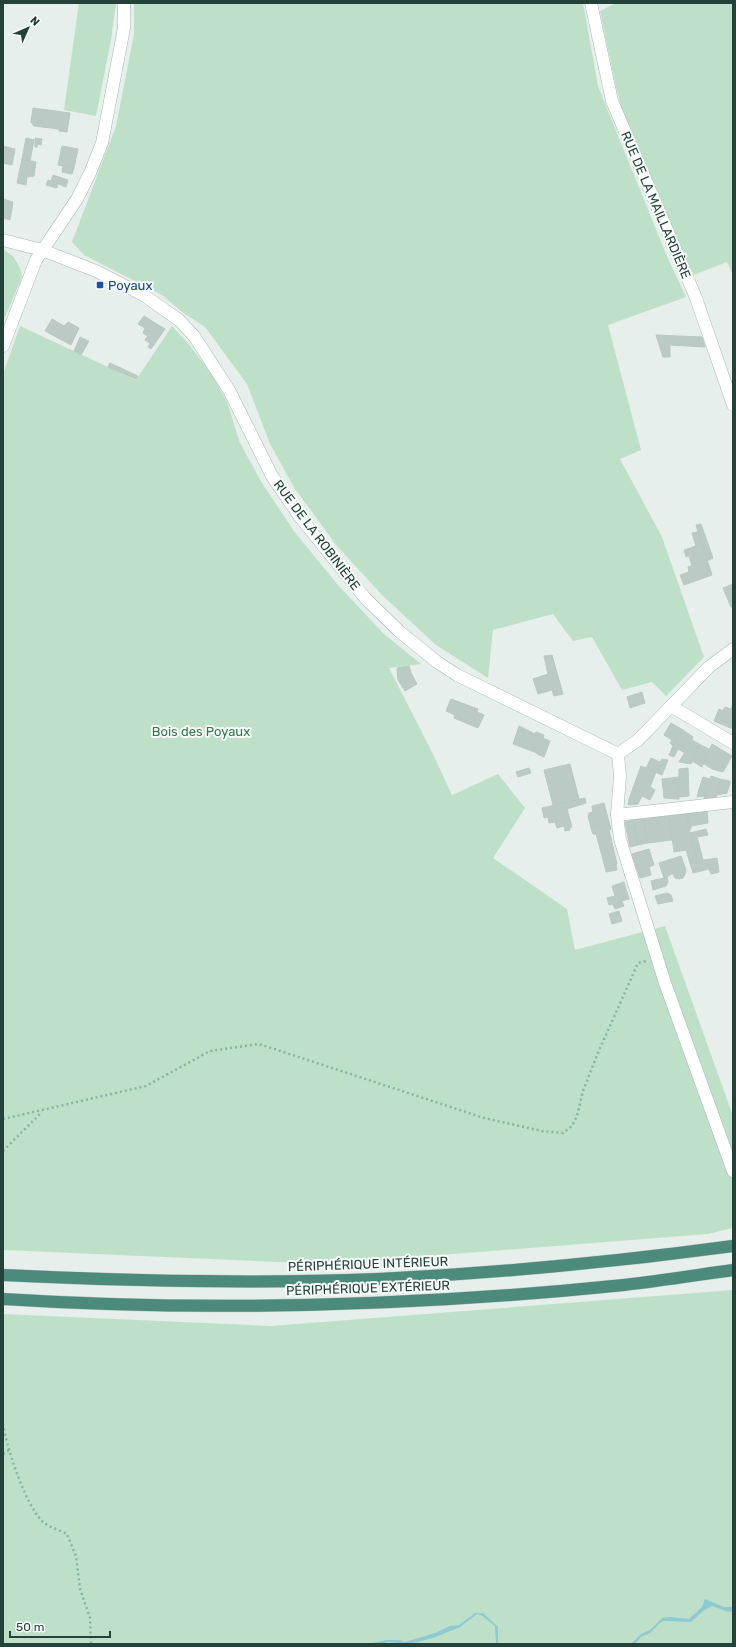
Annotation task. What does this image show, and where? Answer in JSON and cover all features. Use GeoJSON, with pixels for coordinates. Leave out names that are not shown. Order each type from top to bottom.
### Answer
{"type":"FeatureCollection","features":[{"type":"Feature","properties":{"kind":"highway","name":"PÉRIPHÉRIQUE INTÉRIEUR"},"geometry":{"type":"LineString","coordinates":[[3,1275],[217,1282],[376,1279],[572,1265],[733,1246]]}},
{"type":"Feature","properties":{"kind":"highway","name":"PÉRIPHÉRIQUE EXTÉRIEUR"},"geometry":{"type":"LineString","coordinates":[[3,1299],[133,1305],[236,1306],[392,1302],[470,1298],[625,1285],[733,1270]]}},
{"type":"Feature","properties":{"kind":"street"},"geometry":{"type":"LineString","coordinates":[[3,346],[36,260],[76,200],[90,173],[102,142],[124,28],[124,3]]}},
{"type":"Feature","properties":{"kind":"street","name":"RUE DE LA MAILLARDIÈRE"},"geometry":{"type":"LineString","coordinates":[[591,3],[612,101],[696,298],[733,405]]}},
{"type":"Feature","properties":{"kind":"street","name":"RUE DE LA ROBINIÈRE"},"geometry":{"type":"LineString","coordinates":[[3,240],[42,250],[96,271],[145,296],[178,320],[194,336],[229,390],[272,476],[300,517],[366,598],[400,632],[436,662],[457,676],[618,754]]}},
{"type":"Feature","properties":{"kind":"street"},"geometry":{"type":"LineString","coordinates":[[733,649],[709,668],[638,740],[618,754],[620,776],[617,814],[620,839],[657,959],[733,1171]]}},
{"type":"Feature","properties":{"kind":"street"},"geometry":{"type":"LineString","coordinates":[[671,706],[733,742]]}},
{"type":"Feature","properties":{"kind":"street"},"geometry":{"type":"LineString","coordinates":[[617,814],[733,802]]}},
{"type":"Feature","properties":{"kind":"path"},"geometry":{"type":"LineString","coordinates":[[3,1119],[146,1086],[210,1051],[259,1044],[484,1118],[542,1131],[563,1133],[572,1126],[577,1116],[583,1091],[597,1055],[638,963],[657,959]]}},
{"type":"Feature","properties":{"kind":"path"},"geometry":{"type":"LineString","coordinates":[[3,1151],[43,1111]]}},
{"type":"Feature","properties":{"kind":"path"},"geometry":{"type":"LineString","coordinates":[[3,1424],[9,1450],[29,1504],[43,1522],[67,1534],[76,1556],[80,1589],[90,1618],[91,1644]]}},
{"type":"Feature","properties":{"kind":"path"},"geometry":{"type":"LineString","coordinates":[[3,1454],[9,1450]]}},
{"type":"Feature","properties":{"kind":"green space"},"geometry":{"type":"Polygon","coordinates":[[[79,3],[116,3],[111,40],[96,116],[64,110],[79,3]]]}},
{"type":"Feature","properties":{"kind":"green space"},"geometry":{"type":"Polygon","coordinates":[[[134,3],[583,3],[598,86],[666,254],[686,297],[608,325],[641,450],[620,459],[662,537],[704,657],[666,696],[652,682],[622,690],[592,637],[573,641],[553,614],[493,630],[488,678],[436,645],[383,596],[337,546],[295,489],[270,444],[247,384],[205,327],[182,312],[162,295],[84,255],[72,242],[116,126],[134,34],[134,3]]]}},
{"type":"Feature","properties":{"kind":"green space"},"geometry":{"type":"Polygon","coordinates":[[[616,3],[733,3],[733,275],[727,262],[694,275],[681,248],[622,110],[600,11],[616,3]]]}},
{"type":"Feature","properties":{"kind":"green space"},"geometry":{"type":"Polygon","coordinates":[[[3,249],[13,256],[20,268],[22,277],[3,322],[3,249]]]}},
{"type":"Feature","properties":{"kind":"green space","name":"Bois des Poyaux"},"geometry":{"type":"Polygon","coordinates":[[[20,326],[136,380],[172,326],[188,343],[213,376],[227,402],[240,443],[262,483],[294,531],[337,584],[384,634],[421,664],[389,668],[452,795],[498,774],[525,808],[493,858],[567,909],[575,950],[665,926],[733,1116],[733,1228],[708,1234],[326,1264],[3,1250],[3,374],[20,326]]]}},
{"type":"Feature","properties":{"kind":"green space"},"geometry":{"type":"Polygon","coordinates":[[[733,1290],[733,1644],[3,1644],[3,1314],[271,1326],[733,1290]]]}},
{"type":"Feature","properties":{"kind":"water"},"geometry":{"type":"Polygon","coordinates":[[[705,1599],[724,1607],[733,1607],[733,1611],[729,1612],[712,1606],[703,1611],[691,1622],[661,1622],[650,1633],[641,1637],[635,1644],[631,1644],[641,1634],[650,1630],[662,1618],[670,1617],[689,1619],[702,1607],[705,1599]]]}},
{"type":"Feature","properties":{"kind":"water"},"geometry":{"type":"Polygon","coordinates":[[[475,1613],[483,1613],[498,1627],[498,1644],[496,1644],[495,1626],[481,1615],[477,1614],[460,1627],[433,1638],[409,1644],[387,1642],[383,1644],[367,1644],[386,1640],[400,1640],[405,1642],[435,1633],[450,1626],[459,1625],[475,1613]]]}},
{"type":"Feature","properties":{"kind":"building"},"geometry":{"type":"Polygon","coordinates":[[[33,108],[70,113],[67,132],[59,131],[59,129],[34,126],[31,122],[33,108]]]}},
{"type":"Feature","properties":{"kind":"building"},"geometry":{"type":"Polygon","coordinates":[[[26,138],[34,140],[30,161],[22,159],[26,138]]]}},
{"type":"Feature","properties":{"kind":"building"},"geometry":{"type":"Polygon","coordinates":[[[35,138],[42,139],[41,145],[38,144],[37,147],[35,147],[35,138]]]}},
{"type":"Feature","properties":{"kind":"building"},"geometry":{"type":"Polygon","coordinates":[[[3,146],[15,149],[12,165],[3,163],[3,146]]]}},
{"type":"Feature","properties":{"kind":"building"},"geometry":{"type":"Polygon","coordinates":[[[62,146],[78,149],[74,168],[58,165],[62,146]]]}},
{"type":"Feature","properties":{"kind":"building"},"geometry":{"type":"Polygon","coordinates":[[[22,159],[36,162],[34,176],[27,177],[26,185],[17,183],[22,159]]]}},
{"type":"Feature","properties":{"kind":"building"},"geometry":{"type":"Polygon","coordinates":[[[63,166],[74,168],[72,174],[62,172],[63,166]]]}},
{"type":"Feature","properties":{"kind":"building"},"geometry":{"type":"Polygon","coordinates":[[[53,175],[68,180],[66,187],[51,181],[53,175]]]}},
{"type":"Feature","properties":{"kind":"building"},"geometry":{"type":"Polygon","coordinates":[[[48,180],[58,183],[57,188],[46,185],[48,180]]]}},
{"type":"Feature","properties":{"kind":"building"},"geometry":{"type":"Polygon","coordinates":[[[3,199],[13,202],[10,220],[3,218],[3,199]]]}},
{"type":"Feature","properties":{"kind":"building"},"geometry":{"type":"Polygon","coordinates":[[[144,316],[165,329],[151,349],[148,347],[150,343],[145,340],[148,336],[143,333],[145,328],[138,324],[144,316]]]}},
{"type":"Feature","properties":{"kind":"building"},"geometry":{"type":"Polygon","coordinates":[[[52,319],[64,326],[68,322],[79,328],[71,345],[45,331],[52,319]]]}},
{"type":"Feature","properties":{"kind":"building"},"geometry":{"type":"Polygon","coordinates":[[[656,335],[702,337],[705,347],[670,345],[670,357],[663,357],[656,335]]]}},
{"type":"Feature","properties":{"kind":"building"},"geometry":{"type":"Polygon","coordinates":[[[80,337],[89,341],[81,355],[74,351],[80,337]]]}},
{"type":"Feature","properties":{"kind":"building"},"geometry":{"type":"Polygon","coordinates":[[[110,363],[138,376],[136,379],[108,367],[110,363]]]}},
{"type":"Feature","properties":{"kind":"building"},"geometry":{"type":"Polygon","coordinates":[[[701,524],[713,558],[707,561],[696,525],[701,524]]]}},
{"type":"Feature","properties":{"kind":"building"},"geometry":{"type":"Polygon","coordinates":[[[698,532],[702,544],[696,546],[692,533],[698,532]]]}},
{"type":"Feature","properties":{"kind":"building"},"geometry":{"type":"Polygon","coordinates":[[[702,544],[712,575],[684,585],[680,575],[689,572],[688,567],[692,566],[689,556],[686,557],[684,550],[702,544]]]}},
{"type":"Feature","properties":{"kind":"building"},"geometry":{"type":"Polygon","coordinates":[[[733,584],[733,606],[731,607],[723,588],[733,584]]]}},
{"type":"Feature","properties":{"kind":"building"},"geometry":{"type":"Polygon","coordinates":[[[552,655],[563,694],[554,696],[552,690],[538,694],[533,679],[548,674],[544,656],[552,655]]]}},
{"type":"Feature","properties":{"kind":"building"},"geometry":{"type":"Polygon","coordinates":[[[409,666],[417,684],[405,691],[398,680],[397,668],[409,666]]]}},
{"type":"Feature","properties":{"kind":"building"},"geometry":{"type":"Polygon","coordinates":[[[642,692],[645,703],[630,708],[627,697],[642,692]]]}},
{"type":"Feature","properties":{"kind":"building"},"geometry":{"type":"Polygon","coordinates":[[[451,699],[478,709],[477,712],[484,715],[478,728],[454,718],[455,715],[446,711],[451,699]]]}},
{"type":"Feature","properties":{"kind":"building"},"geometry":{"type":"Polygon","coordinates":[[[733,704],[733,729],[714,721],[719,709],[723,711],[725,707],[731,709],[733,704]]]}},
{"type":"Feature","properties":{"kind":"building"},"geometry":{"type":"Polygon","coordinates":[[[671,723],[683,730],[673,746],[670,743],[672,740],[664,735],[671,723]]]}},
{"type":"Feature","properties":{"kind":"building"},"geometry":{"type":"Polygon","coordinates":[[[519,726],[535,734],[536,732],[544,735],[543,738],[550,741],[544,757],[513,744],[519,726]]]}},
{"type":"Feature","properties":{"kind":"building"},"geometry":{"type":"Polygon","coordinates":[[[683,730],[693,737],[692,740],[699,744],[691,764],[679,762],[687,749],[675,742],[683,730]]]}},
{"type":"Feature","properties":{"kind":"building"},"geometry":{"type":"Polygon","coordinates":[[[675,742],[687,749],[685,753],[678,749],[674,757],[669,755],[675,742]]]}},
{"type":"Feature","properties":{"kind":"building"},"geometry":{"type":"Polygon","coordinates":[[[699,744],[709,749],[702,767],[692,761],[699,744]]]}},
{"type":"Feature","properties":{"kind":"building"},"geometry":{"type":"Polygon","coordinates":[[[712,744],[732,756],[723,772],[712,769],[703,763],[712,744]]]}},
{"type":"Feature","properties":{"kind":"building"},"geometry":{"type":"Polygon","coordinates":[[[651,758],[660,762],[662,759],[668,760],[662,775],[646,768],[651,758]]]}},
{"type":"Feature","properties":{"kind":"building"},"geometry":{"type":"Polygon","coordinates":[[[570,764],[579,799],[553,805],[544,770],[570,764]]]}},
{"type":"Feature","properties":{"kind":"building"},"geometry":{"type":"Polygon","coordinates":[[[641,766],[656,772],[650,787],[655,790],[650,800],[642,796],[638,804],[628,805],[629,799],[641,766]]]}},
{"type":"Feature","properties":{"kind":"building"},"geometry":{"type":"Polygon","coordinates":[[[529,768],[531,773],[518,777],[516,772],[529,768]]]}},
{"type":"Feature","properties":{"kind":"building"},"geometry":{"type":"Polygon","coordinates":[[[688,768],[689,796],[679,797],[679,769],[688,768]]]}},
{"type":"Feature","properties":{"kind":"building"},"geometry":{"type":"Polygon","coordinates":[[[711,776],[720,779],[715,802],[704,799],[706,791],[699,789],[703,777],[710,779],[711,776]]]}},
{"type":"Feature","properties":{"kind":"building"},"geometry":{"type":"Polygon","coordinates":[[[679,777],[679,799],[664,798],[662,779],[679,777]]]}},
{"type":"Feature","properties":{"kind":"building"},"geometry":{"type":"Polygon","coordinates":[[[720,779],[730,781],[730,783],[727,793],[717,795],[720,779]]]}},
{"type":"Feature","properties":{"kind":"building"},"geometry":{"type":"Polygon","coordinates":[[[699,789],[706,791],[705,796],[697,797],[699,789]]]}},
{"type":"Feature","properties":{"kind":"building"},"geometry":{"type":"Polygon","coordinates":[[[585,798],[586,803],[567,809],[572,827],[570,827],[570,830],[565,831],[564,826],[557,828],[555,822],[549,823],[548,817],[544,818],[542,808],[585,798]]]}},
{"type":"Feature","properties":{"kind":"building"},"geometry":{"type":"Polygon","coordinates":[[[604,803],[609,822],[591,828],[588,816],[589,813],[593,812],[592,806],[604,803]]]}},
{"type":"Feature","properties":{"kind":"building"},"geometry":{"type":"Polygon","coordinates":[[[707,810],[708,823],[691,826],[691,829],[689,829],[687,812],[707,810]]]}},
{"type":"Feature","properties":{"kind":"building"},"geometry":{"type":"Polygon","coordinates":[[[687,812],[689,829],[698,861],[717,858],[719,872],[711,874],[709,869],[693,873],[686,850],[674,852],[669,815],[687,812]]]}},
{"type":"Feature","properties":{"kind":"building"},"geometry":{"type":"Polygon","coordinates":[[[669,815],[672,840],[647,843],[644,819],[669,815]]]}},
{"type":"Feature","properties":{"kind":"building"},"geometry":{"type":"Polygon","coordinates":[[[644,819],[647,843],[638,845],[633,820],[644,819]]]}},
{"type":"Feature","properties":{"kind":"building"},"geometry":{"type":"Polygon","coordinates":[[[633,820],[638,845],[630,847],[625,822],[633,820]]]}},
{"type":"Feature","properties":{"kind":"building"},"geometry":{"type":"Polygon","coordinates":[[[609,822],[611,829],[609,830],[617,864],[605,867],[596,834],[593,834],[591,828],[609,822]]]}},
{"type":"Feature","properties":{"kind":"building"},"geometry":{"type":"Polygon","coordinates":[[[706,829],[708,835],[697,837],[703,860],[698,861],[690,833],[706,829]]]}},
{"type":"Feature","properties":{"kind":"building"},"geometry":{"type":"Polygon","coordinates":[[[649,849],[654,865],[649,867],[651,875],[640,878],[632,854],[649,849]]]}},
{"type":"Feature","properties":{"kind":"building"},"geometry":{"type":"Polygon","coordinates":[[[681,856],[686,870],[683,878],[675,878],[673,874],[671,874],[667,877],[668,882],[666,886],[653,890],[651,881],[664,878],[659,863],[681,856]]]}},
{"type":"Feature","properties":{"kind":"building"},"geometry":{"type":"Polygon","coordinates":[[[616,864],[617,870],[606,872],[605,867],[616,864]]]}},
{"type":"Feature","properties":{"kind":"building"},"geometry":{"type":"Polygon","coordinates":[[[624,882],[629,899],[622,901],[624,906],[615,909],[613,904],[609,905],[607,898],[615,896],[612,886],[624,882]]]}},
{"type":"Feature","properties":{"kind":"building"},"geometry":{"type":"Polygon","coordinates":[[[667,893],[671,895],[673,901],[658,904],[655,896],[667,893]]]}},
{"type":"Feature","properties":{"kind":"building"},"geometry":{"type":"Polygon","coordinates":[[[619,911],[622,921],[612,924],[609,914],[619,911]]]}},
{"type":"Feature","properties":{"kind":"place","name":"Poyaux"},"geometry":{"type":"Point","coordinates":[100,285]}}]}
